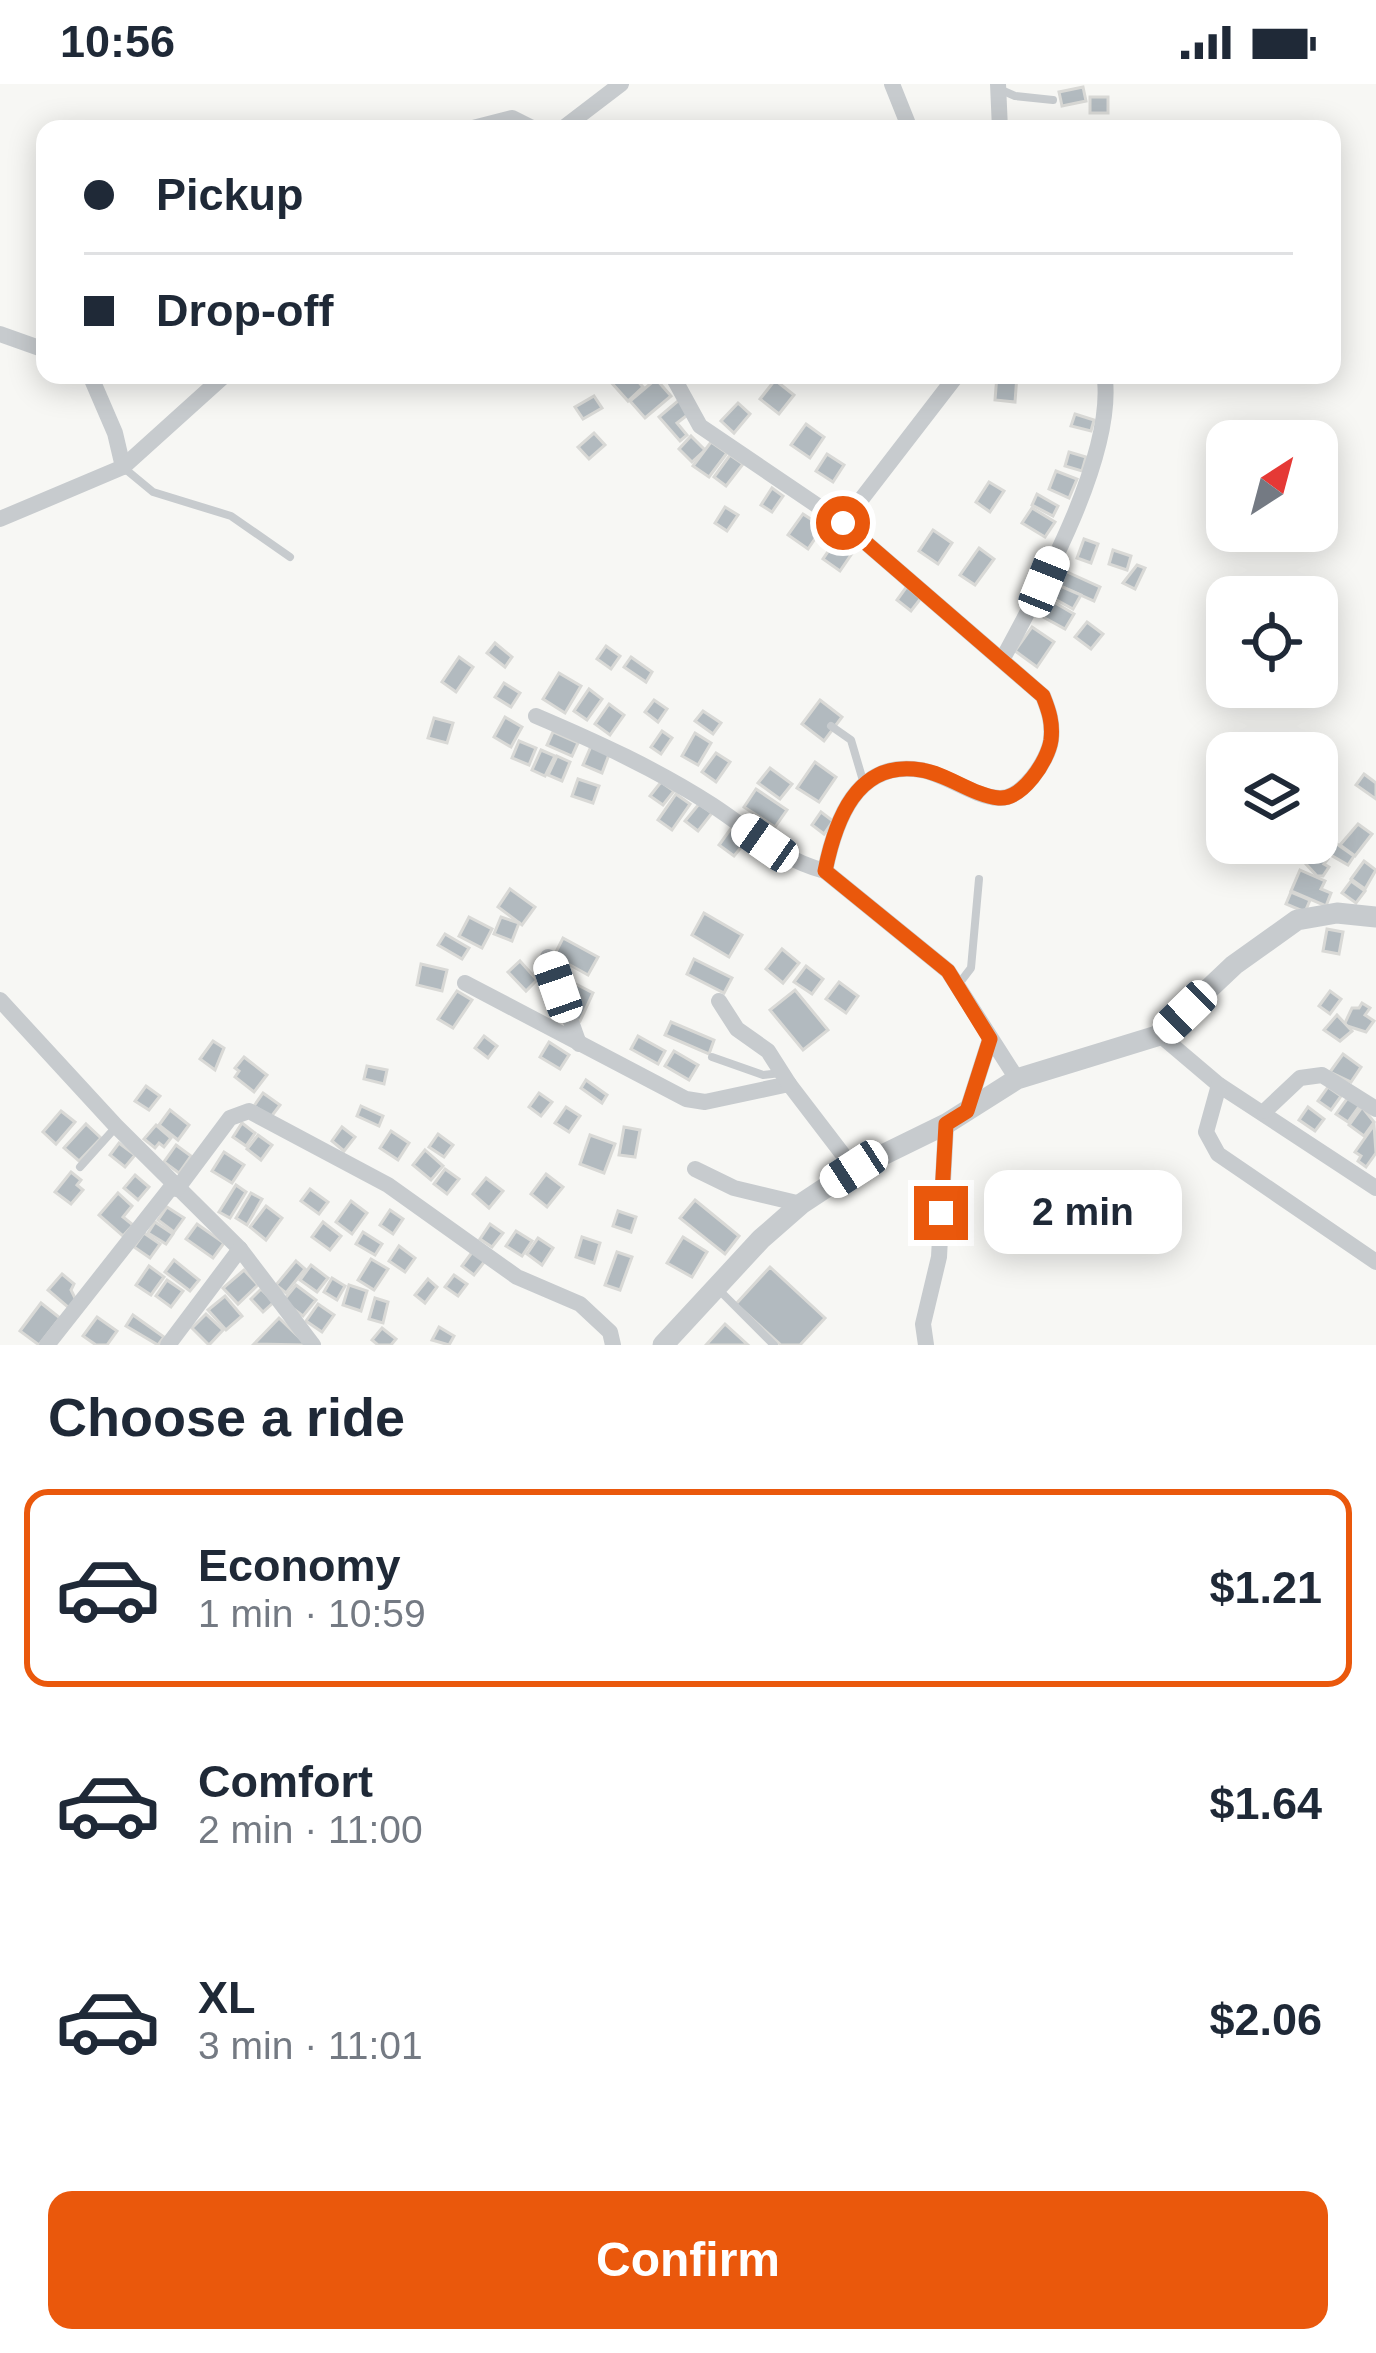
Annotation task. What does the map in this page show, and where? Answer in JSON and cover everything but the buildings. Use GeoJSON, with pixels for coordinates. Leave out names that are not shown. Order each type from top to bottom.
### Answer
{"type":"FeatureCollection","features":[{"type":"Feature","properties":{"kind":"street"},"geometry":{"type":"LineString","coordinates":[[574,120],[621,84]]}},
{"type":"Feature","properties":{"kind":"street"},"geometry":{"type":"LineString","coordinates":[[892,84],[906,120]]}},
{"type":"Feature","properties":{"kind":"street"},"geometry":{"type":"LineString","coordinates":[[998,86],[1000,120]]}},
{"type":"Feature","properties":{"kind":"street"},"geometry":{"type":"LineString","coordinates":[[0,334],[36,347]]}},
{"type":"Feature","properties":{"kind":"street"},"geometry":{"type":"LineString","coordinates":[[94,384],[116,433],[123,467]]}},
{"type":"Feature","properties":{"kind":"street"},"geometry":{"type":"LineString","coordinates":[[0,519],[123,467],[215,384]]}},
{"type":"Feature","properties":{"kind":"street"},"geometry":{"type":"LineString","coordinates":[[677,384],[700,426],[843,523],[1043,696],[1052,718],[1050,747],[1020,793],[1007,798],[920,770],[887,772],[854,791],[834,827],[825,871]]}},
{"type":"Feature","properties":{"kind":"street"},"geometry":{"type":"LineString","coordinates":[[843,523],[950,384]]}},
{"type":"Feature","properties":{"kind":"street"},"geometry":{"type":"LineString","coordinates":[[1002,660],[1044,582],[1094,458],[1107,401],[1105,384]]}},
{"type":"Feature","properties":{"kind":"street"},"geometry":{"type":"LineString","coordinates":[[536,716],[618,750],[711,805],[792,862],[825,871],[948,971],[1016,1079]]}},
{"type":"Feature","properties":{"kind":"street"},"geometry":{"type":"LineString","coordinates":[[663,1345],[760,1239],[800,1204],[854,1169],[946,1124],[1016,1079],[1160,1035],[1234,965],[1297,920],[1336,913],[1376,917]]}},
{"type":"Feature","properties":{"kind":"street"},"geometry":{"type":"LineString","coordinates":[[548,957],[579,1044]]}},
{"type":"Feature","properties":{"kind":"street"},"geometry":{"type":"LineString","coordinates":[[465,983],[686,1099],[705,1102],[786,1079]]}},
{"type":"Feature","properties":{"kind":"street"},"geometry":{"type":"LineString","coordinates":[[0,1000],[116,1126],[240,1249],[313,1345]]}},
{"type":"Feature","properties":{"kind":"street"},"geometry":{"type":"LineString","coordinates":[[718,1001],[736,1029],[768,1051],[854,1169]]}},
{"type":"Feature","properties":{"kind":"street"},"geometry":{"type":"LineString","coordinates":[[1160,1035],[1219,1085],[1376,1188]]}},
{"type":"Feature","properties":{"kind":"street"},"geometry":{"type":"LineString","coordinates":[[967,1111],[990,1039]]}},
{"type":"Feature","properties":{"kind":"street"},"geometry":{"type":"LineString","coordinates":[[1265,1112],[1300,1078],[1322,1075],[1376,1109]]}},
{"type":"Feature","properties":{"kind":"street"},"geometry":{"type":"LineString","coordinates":[[1219,1085],[1206,1132],[1218,1154],[1376,1262]]}},
{"type":"Feature","properties":{"kind":"street"},"geometry":{"type":"LineString","coordinates":[[47,1345],[230,1118],[249,1112],[388,1185],[517,1276],[580,1304],[610,1332],[613,1345]]}},
{"type":"Feature","properties":{"kind":"street"},"geometry":{"type":"LineString","coordinates":[[926,1345],[923,1324],[939,1257],[946,1124]]}},
{"type":"Feature","properties":{"kind":"street"},"geometry":{"type":"LineString","coordinates":[[695,1169],[734,1188],[800,1204]]}},
{"type":"Feature","properties":{"kind":"street"},"geometry":{"type":"LineString","coordinates":[[168,1345],[240,1249]]}},
{"type":"Feature","properties":{"kind":"lane"},"geometry":{"type":"LineString","coordinates":[[998,86],[1015,96],[1053,100]]}},
{"type":"Feature","properties":{"kind":"lane"},"geometry":{"type":"LineString","coordinates":[[123,467],[153,492],[231,516],[290,557]]}},
{"type":"Feature","properties":{"kind":"lane"},"geometry":{"type":"LineString","coordinates":[[831,726],[851,740],[864,786]]}},
{"type":"Feature","properties":{"kind":"lane"},"geometry":{"type":"LineString","coordinates":[[957,986],[971,968],[979,879]]}},
{"type":"Feature","properties":{"kind":"lane"},"geometry":{"type":"LineString","coordinates":[[712,1057],[786,1079]]}},
{"type":"Feature","properties":{"kind":"lane"},"geometry":{"type":"LineString","coordinates":[[80,1167],[116,1126]]}},
{"type":"Feature","properties":{"kind":"lane"},"geometry":{"type":"LineString","coordinates":[[717,1289],[774,1345]]}},
{"type":"Feature","properties":{"kind":"route"},"geometry":{"type":"LineString","coordinates":[[843,523],[1043,696],[1052,718],[1050,747],[1020,793],[993,797],[920,770],[887,772],[854,791],[834,827],[825,871],[948,971],[990,1039],[967,1111],[946,1124],[941,1213]]}}]}
